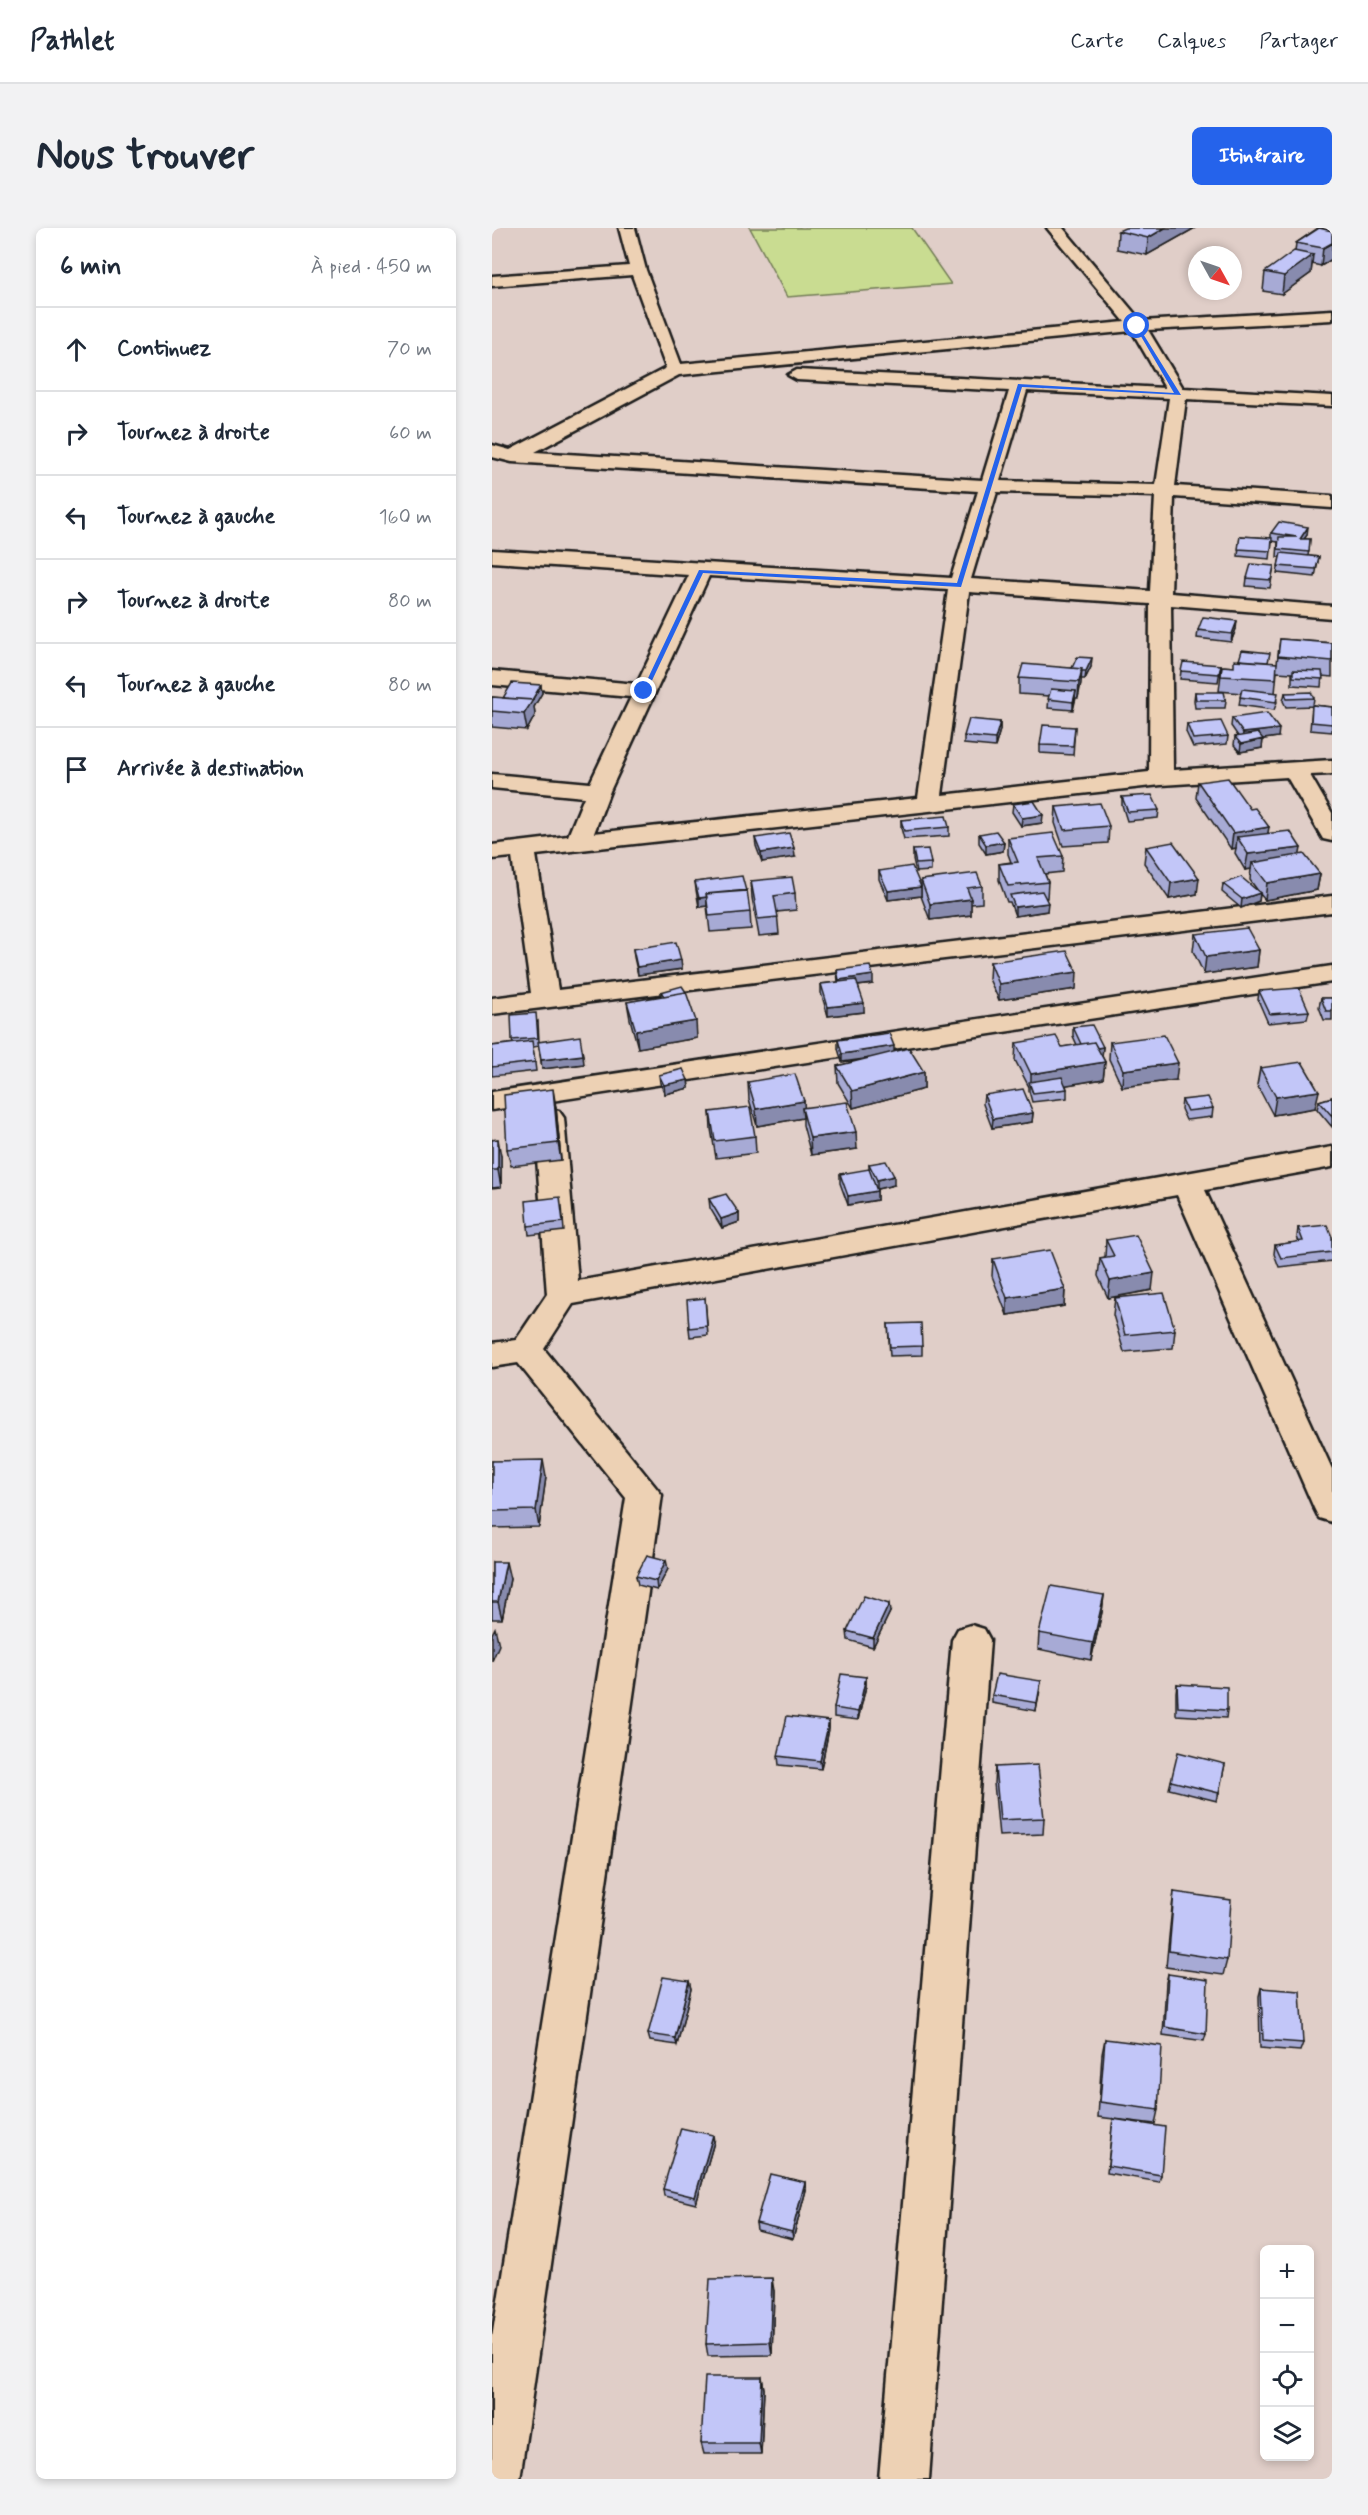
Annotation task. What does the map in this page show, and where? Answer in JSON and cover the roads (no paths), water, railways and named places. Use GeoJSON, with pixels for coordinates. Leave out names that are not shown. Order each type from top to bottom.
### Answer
{"type":"FeatureCollection","features":[{"type":"Feature","properties":{"kind":"street"},"geometry":{"type":"LineString","coordinates":[[627,228],[638,270],[675,370]]}},
{"type":"Feature","properties":{"kind":"street"},"geometry":{"type":"LineString","coordinates":[[1055,228],[1137,326],[1178,395],[1165,491],[1160,596],[1161,778]]}},
{"type":"Feature","properties":{"kind":"street"},"geometry":{"type":"LineString","coordinates":[[492,281],[638,270]]}},
{"type":"Feature","properties":{"kind":"street"},"geometry":{"type":"LineString","coordinates":[[492,468],[675,370],[1137,326],[1332,315]]}},
{"type":"Feature","properties":{"kind":"street"},"geometry":{"type":"LineString","coordinates":[[675,370],[1332,401]]}},
{"type":"Feature","properties":{"kind":"street"},"geometry":{"type":"LineString","coordinates":[[929,804],[959,585],[1020,385]]}},
{"type":"Feature","properties":{"kind":"street"},"geometry":{"type":"LineString","coordinates":[[492,451],[512,456],[990,486],[1165,491],[1332,502]]}},
{"type":"Feature","properties":{"kind":"street"},"geometry":{"type":"LineString","coordinates":[[492,556],[701,571],[1160,596],[1332,612]]}},
{"type":"Feature","properties":{"kind":"street"},"geometry":{"type":"LineString","coordinates":[[578,843],[598,791],[701,571]]}},
{"type":"Feature","properties":{"kind":"street"},"geometry":{"type":"LineString","coordinates":[[492,678],[644,691]]}},
{"type":"Feature","properties":{"kind":"street"},"geometry":{"type":"LineString","coordinates":[[492,852],[1161,778],[1332,767]]}},
{"type":"Feature","properties":{"kind":"street"},"geometry":{"type":"LineString","coordinates":[[1294,770],[1332,834]]}},
{"type":"Feature","properties":{"kind":"street"},"geometry":{"type":"LineString","coordinates":[[492,781],[598,791]]}},
{"type":"Feature","properties":{"kind":"street"},"geometry":{"type":"LineString","coordinates":[[523,849],[546,999]]}},
{"type":"Feature","properties":{"kind":"street"},"geometry":{"type":"LineString","coordinates":[[492,1006],[1332,904]]}},
{"type":"Feature","properties":{"kind":"street"},"geometry":{"type":"LineString","coordinates":[[492,1101],[1332,974]]}},
{"type":"Feature","properties":{"kind":"street"},"geometry":{"type":"LineString","coordinates":[[547,1091],[563,1296]]}},
{"type":"Feature","properties":{"kind":"street"},"geometry":{"type":"LineString","coordinates":[[495,2479],[644,1495],[509,1352],[563,1296],[1332,1157]]}},
{"type":"Feature","properties":{"kind":"street"},"geometry":{"type":"LineString","coordinates":[[1186,1182],[1332,1508]]}},
{"type":"Feature","properties":{"kind":"street"},"geometry":{"type":"LineString","coordinates":[[904,2479],[971,1641]]}}]}
